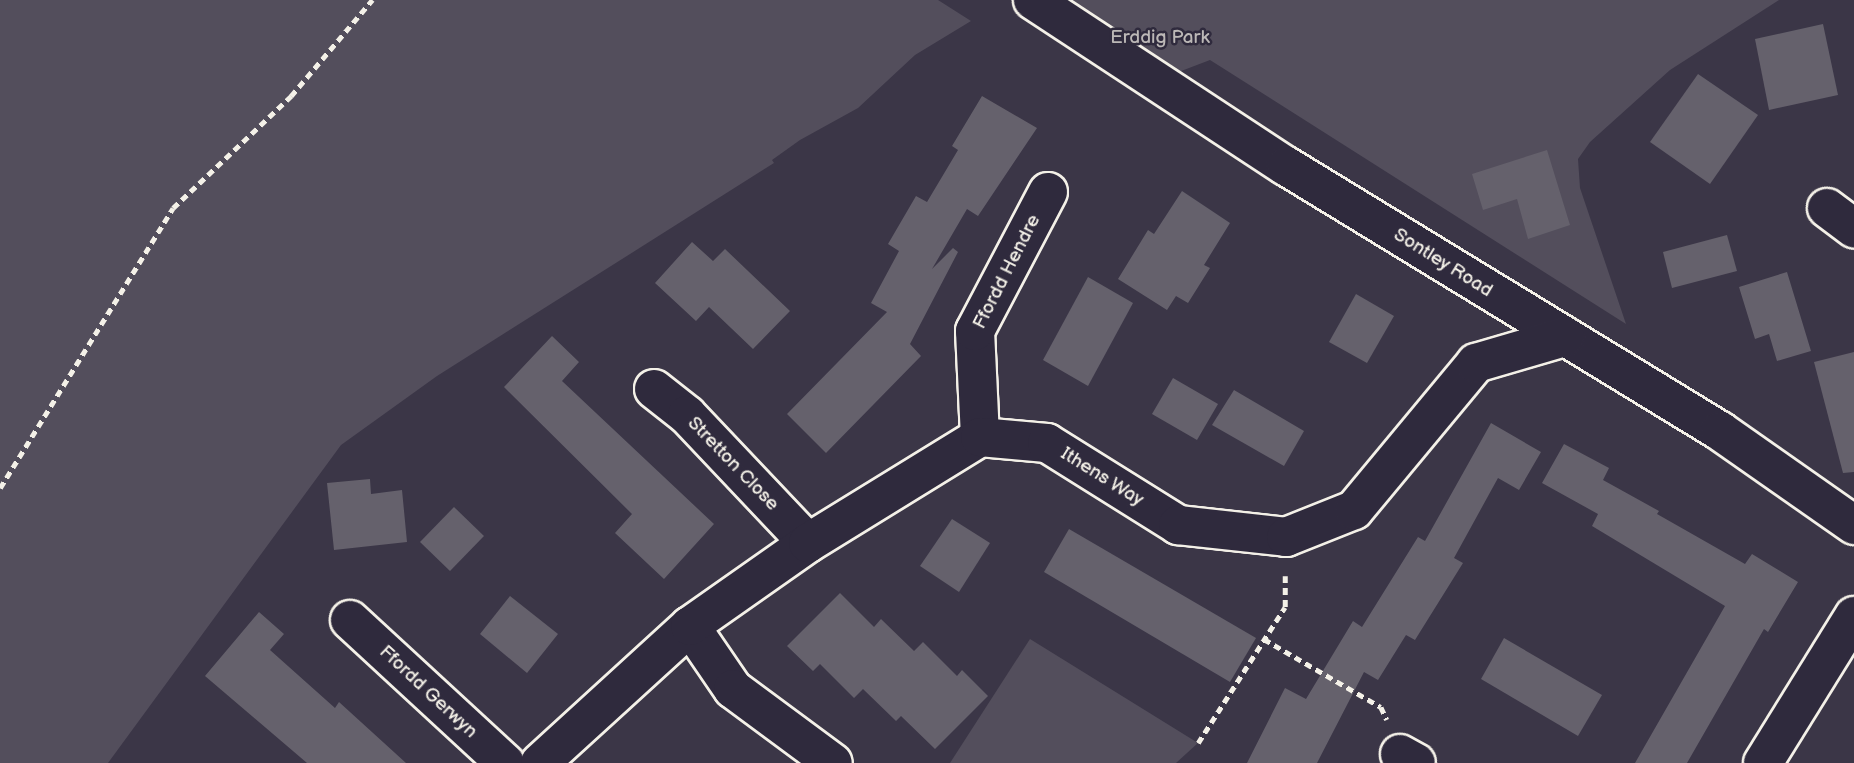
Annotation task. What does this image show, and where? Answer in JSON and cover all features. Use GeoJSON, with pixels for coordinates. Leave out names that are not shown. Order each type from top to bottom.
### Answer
{"type":"FeatureCollection","features":[{"type":"Feature","properties":{"kind":"street","name":"Sontley Road"},"geometry":{"type":"LineString","coordinates":[[1033,0],[1275,159],[1720,431],[1854,525]]}},
{"type":"Feature","properties":{"kind":"street","name":"Ffordd Hendre"},"geometry":{"type":"LineString","coordinates":[[980,437],[975,331],[1048,192]]}},
{"type":"Feature","properties":{"kind":"street","name":"Ithens Way"},"geometry":{"type":"LineString","coordinates":[[980,437],[1047,443],[1178,525],[1286,537],[1354,510],[1476,363],[1564,337]]}},
{"type":"Feature","properties":{"kind":"street","name":"Stretton Close"},"geometry":{"type":"LineString","coordinates":[[654,389],[687,415],[808,543]]}},
{"type":"Feature","properties":{"kind":"street"},"geometry":{"type":"LineString","coordinates":[[540,763],[690,626],[808,543],[980,437]]}},
{"type":"Feature","properties":{"kind":"street"},"geometry":{"type":"LineString","coordinates":[[1763,763],[1854,616]]}},
{"type":"Feature","properties":{"kind":"street","name":"Ffordd Gerwyn"},"geometry":{"type":"LineString","coordinates":[[350,620],[505,763]]}},
{"type":"Feature","properties":{"kind":"street"},"geometry":{"type":"LineString","coordinates":[[690,626],[733,689],[833,763]]}},
{"type":"Feature","properties":{"kind":"path"},"geometry":{"type":"LineString","coordinates":[[0,488],[173,208],[291,96],[372,0]]}},
{"type":"Feature","properties":{"kind":"path"},"geometry":{"type":"LineString","coordinates":[[1198,743],[1285,607],[1286,537]]}},
{"type":"Feature","properties":{"kind":"path"},"geometry":{"type":"LineString","coordinates":[[1264,639],[1381,707],[1408,758]]}},
{"type":"Feature","properties":{"kind":"green space"},"geometry":{"type":"Polygon","coordinates":[[[0,0],[938,0],[971,21],[915,55],[858,108],[800,140],[772,160],[774,163],[437,376],[341,445],[108,763],[0,763],[0,0]]]}},
{"type":"Feature","properties":{"kind":"green space","name":"Erddig Park"},"geometry":{"type":"Polygon","coordinates":[[[1033,0],[1779,0],[1670,70],[1590,142],[1578,159],[1580,188],[1626,324],[1210,60],[1155,81],[1033,0]]]}},
{"type":"Feature","properties":{"kind":"green space"},"geometry":{"type":"Polygon","coordinates":[[[1030,639],[1198,743],[1176,763],[950,763],[1030,639]]]}},
{"type":"Feature","properties":{"kind":"building"},"geometry":{"type":"Polygon","coordinates":[[[1823,24],[1838,95],[1769,110],[1755,39],[1823,24]]]}},
{"type":"Feature","properties":{"kind":"building"},"geometry":{"type":"Polygon","coordinates":[[[1698,74],[1758,115],[1710,184],[1650,142],[1698,74]]]}},
{"type":"Feature","properties":{"kind":"building"},"geometry":{"type":"Polygon","coordinates":[[[982,96],[1037,128],[978,216],[967,209],[932,269],[953,248],[958,252],[910,344],[921,356],[826,453],[787,414],[887,312],[871,303],[899,251],[888,244],[916,196],[927,202],[958,150],[952,146],[982,96]]]}},
{"type":"Feature","properties":{"kind":"building"},"geometry":{"type":"Polygon","coordinates":[[[1547,150],[1570,225],[1528,239],[1517,199],[1483,210],[1472,174],[1547,150]]]}},
{"type":"Feature","properties":{"kind":"building"},"geometry":{"type":"Polygon","coordinates":[[[1182,191],[1230,223],[1204,265],[1210,268],[1188,303],[1176,296],[1167,310],[1118,279],[1148,230],[1154,234],[1182,191]]]}},
{"type":"Feature","properties":{"kind":"building"},"geometry":{"type":"Polygon","coordinates":[[[1727,235],[1737,271],[1672,288],[1663,252],[1727,235]]]}},
{"type":"Feature","properties":{"kind":"building"},"geometry":{"type":"Polygon","coordinates":[[[692,242],[713,261],[725,249],[790,311],[753,349],[709,307],[696,321],[655,283],[692,242]]]}},
{"type":"Feature","properties":{"kind":"building"},"geometry":{"type":"Polygon","coordinates":[[[1787,272],[1811,351],[1777,361],[1769,334],[1755,339],[1739,287],[1787,272]]]}},
{"type":"Feature","properties":{"kind":"building"},"geometry":{"type":"Polygon","coordinates":[[[1088,277],[1133,303],[1088,386],[1043,360],[1088,277]]]}},
{"type":"Feature","properties":{"kind":"building"},"geometry":{"type":"Polygon","coordinates":[[[1356,294],[1394,316],[1367,363],[1329,342],[1356,294]]]}},
{"type":"Feature","properties":{"kind":"building"},"geometry":{"type":"Polygon","coordinates":[[[552,336],[579,362],[562,381],[714,524],[664,579],[615,533],[632,514],[504,387],[552,336]]]}},
{"type":"Feature","properties":{"kind":"building"},"geometry":{"type":"Polygon","coordinates":[[[1854,352],[1854,472],[1843,473],[1814,362],[1854,352]]]}},
{"type":"Feature","properties":{"kind":"building"},"geometry":{"type":"Polygon","coordinates":[[[1173,378],[1218,404],[1197,440],[1152,414],[1173,378]]]}},
{"type":"Feature","properties":{"kind":"building"},"geometry":{"type":"Polygon","coordinates":[[[1234,390],[1304,431],[1284,466],[1212,425],[1234,390]]]}},
{"type":"Feature","properties":{"kind":"building"},"geometry":{"type":"Polygon","coordinates":[[[1491,423],[1541,452],[1519,490],[1498,478],[1454,558],[1463,563],[1415,640],[1406,635],[1378,680],[1364,672],[1317,763],[1247,763],[1285,688],[1306,699],[1353,621],[1362,627],[1418,537],[1425,541],[1491,423]]]}},
{"type":"Feature","properties":{"kind":"building"},"geometry":{"type":"Polygon","coordinates":[[[1564,444],[1609,468],[1603,480],[1659,511],[1657,514],[1745,564],[1752,554],[1798,582],[1768,632],[1764,629],[1687,763],[1635,763],[1725,606],[1592,526],[1598,514],[1542,483],[1564,444]]]}},
{"type":"Feature","properties":{"kind":"building"},"geometry":{"type":"Polygon","coordinates":[[[370,479],[371,494],[402,490],[407,542],[334,550],[327,483],[370,479]]]}},
{"type":"Feature","properties":{"kind":"building"},"geometry":{"type":"Polygon","coordinates":[[[454,507],[484,536],[450,571],[420,542],[454,507]]]}},
{"type":"Feature","properties":{"kind":"building"},"geometry":{"type":"Polygon","coordinates":[[[952,519],[990,543],[959,592],[920,566],[952,519]]]}},
{"type":"Feature","properties":{"kind":"building"},"geometry":{"type":"Polygon","coordinates":[[[1069,529],[1256,638],[1230,682],[1044,572],[1069,529]]]}},
{"type":"Feature","properties":{"kind":"building"},"geometry":{"type":"Polygon","coordinates":[[[840,593],[874,627],[881,619],[914,651],[923,642],[957,676],[962,670],[988,696],[935,749],[901,716],[896,721],[863,689],[854,698],[820,664],[813,671],[787,646],[840,593]]]}},
{"type":"Feature","properties":{"kind":"building"},"geometry":{"type":"Polygon","coordinates":[[[510,596],[558,634],[527,673],[480,634],[510,596]]]}},
{"type":"Feature","properties":{"kind":"building"},"geometry":{"type":"Polygon","coordinates":[[[259,612],[284,634],[270,650],[335,708],[339,702],[406,763],[307,763],[205,676],[259,612]]]}},
{"type":"Feature","properties":{"kind":"building"},"geometry":{"type":"Polygon","coordinates":[[[1504,638],[1602,695],[1578,736],[1481,679],[1504,638]]]}}]}
